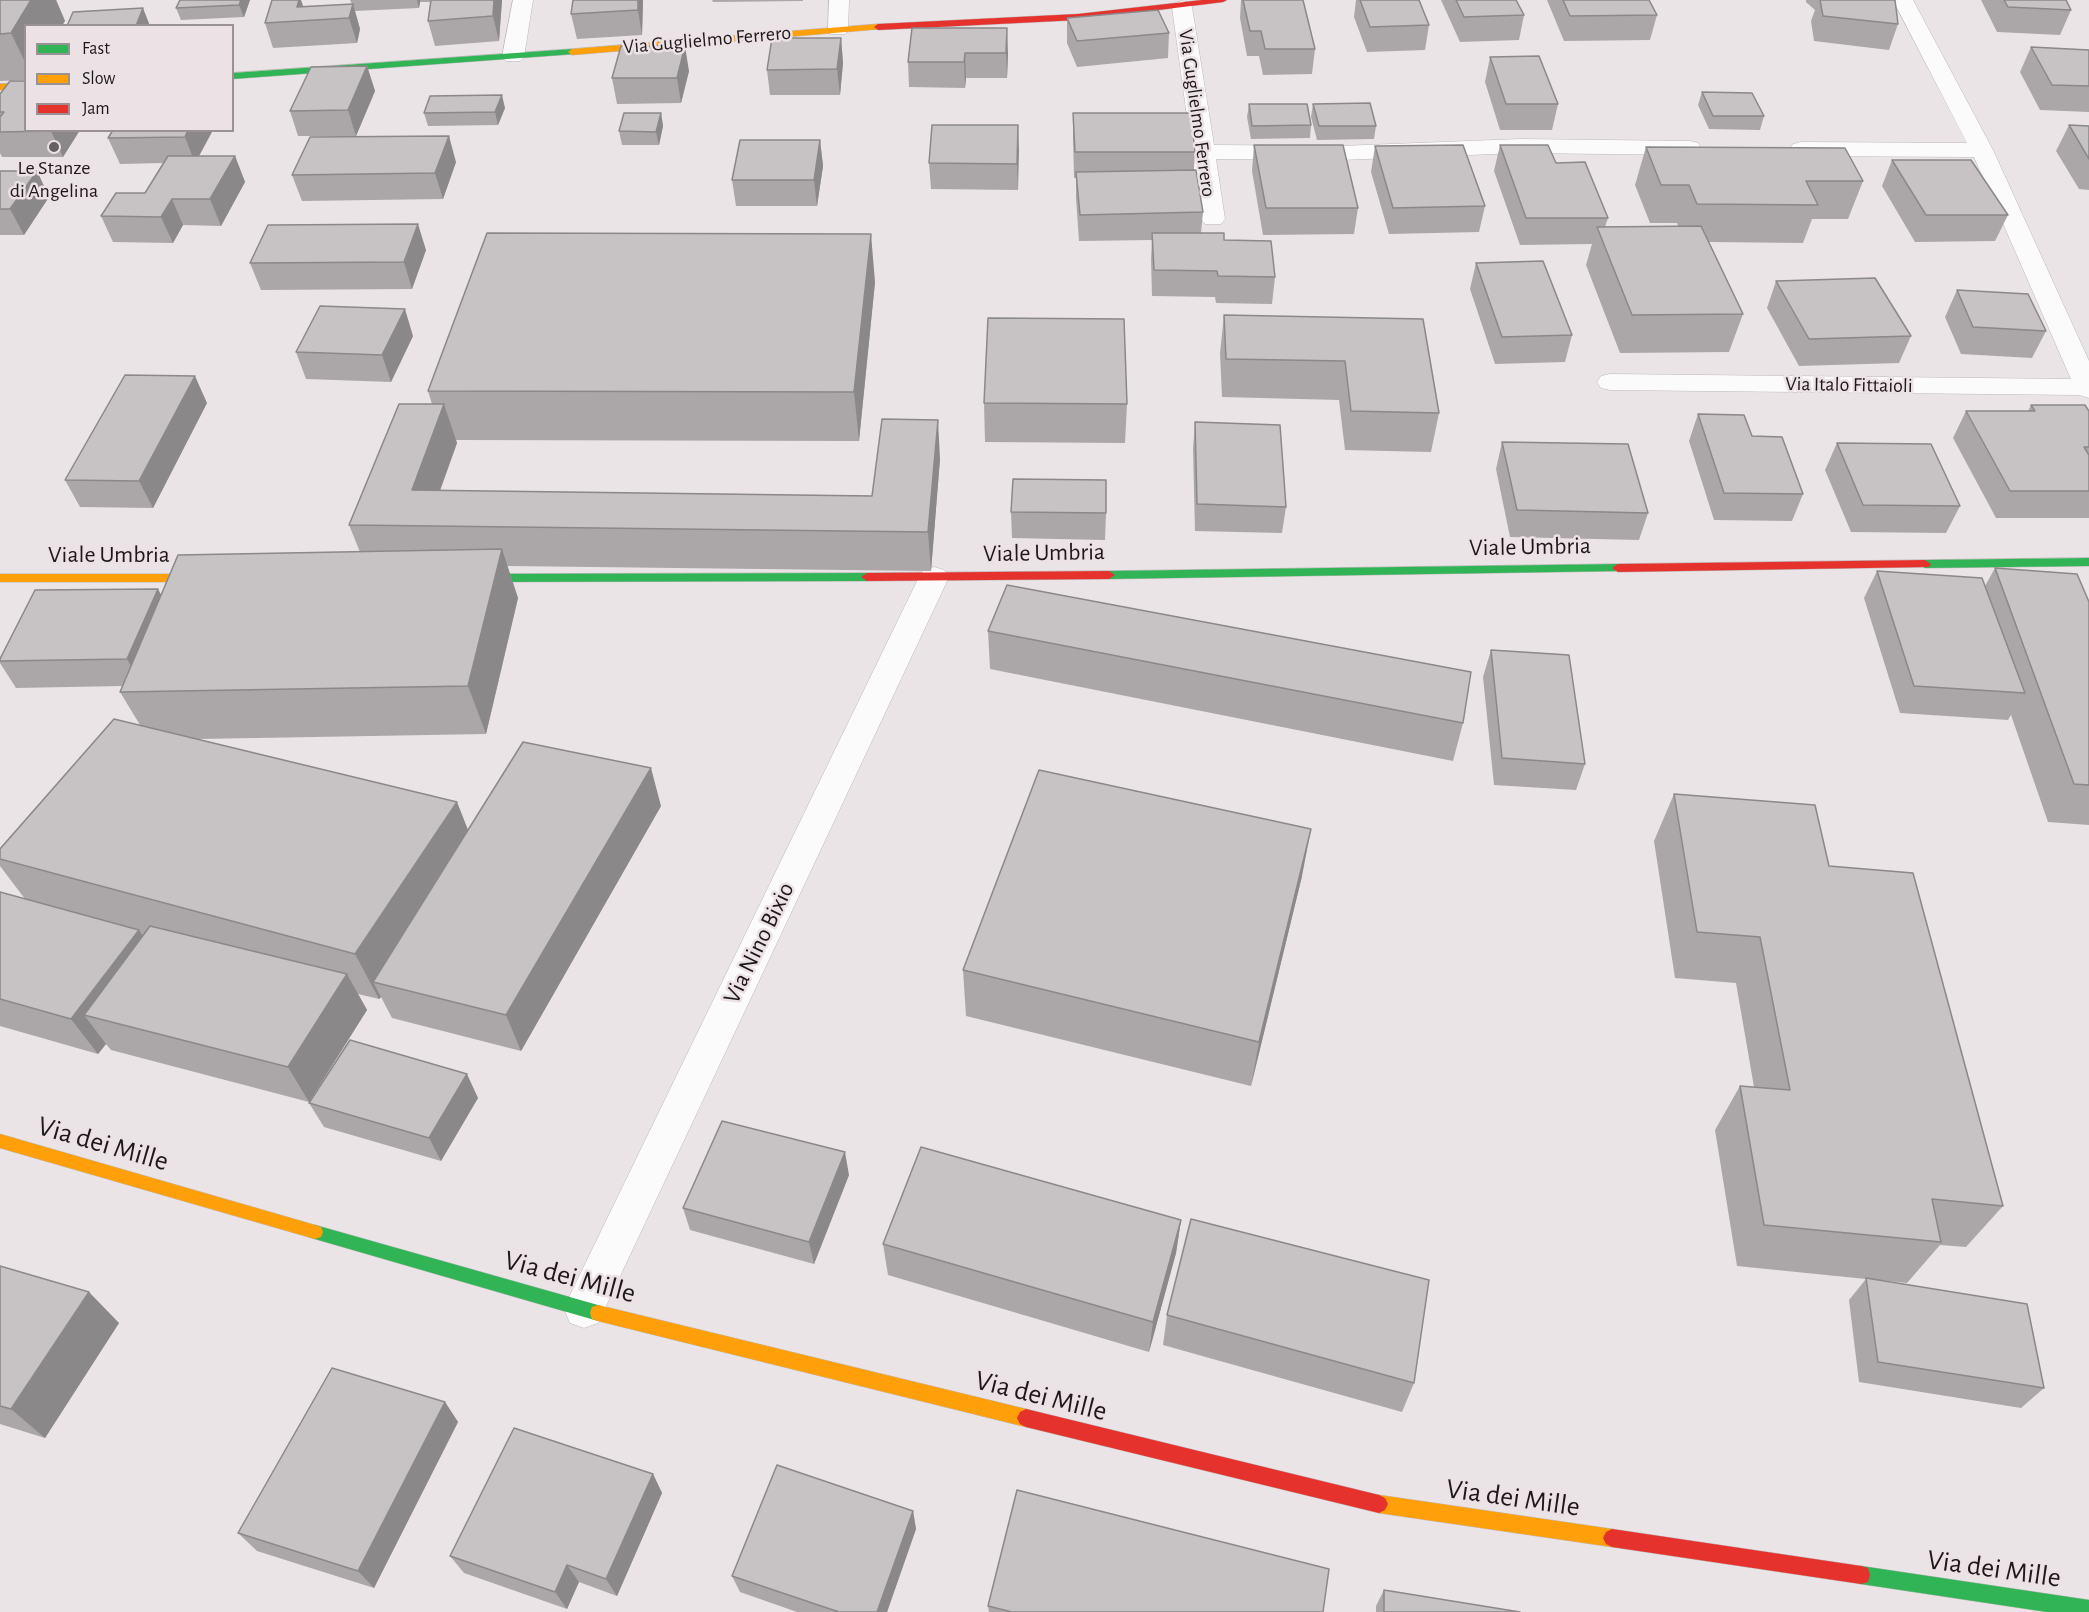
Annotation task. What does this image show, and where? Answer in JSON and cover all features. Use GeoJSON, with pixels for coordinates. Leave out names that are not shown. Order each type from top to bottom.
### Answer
{"type":"FeatureCollection","features":[{"type":"Feature","properties":{"kind":"street"},"geometry":{"type":"LineString","coordinates":[[513,57],[524,0]]}},
{"type":"Feature","properties":{"kind":"street"},"geometry":{"type":"LineString","coordinates":[[838,0],[838,30]]}},
{"type":"Feature","properties":{"kind":"street","name":"Via Guglielmo Ferrero"},"geometry":{"type":"LineString","coordinates":[[234,76],[513,57],[838,30],[1182,7],[1223,0]]}},
{"type":"Feature","properties":{"kind":"street","name":"Via Italo Fittaioli"},"geometry":{"type":"LineString","coordinates":[[1610,382],[2088,389],[1982,150],[1903,0]]}},
{"type":"Feature","properties":{"kind":"street","name":"Via Guglielmo Ferrero"},"geometry":{"type":"LineString","coordinates":[[1182,7],[1213,219]]}},
{"type":"Feature","properties":{"kind":"street"},"geometry":{"type":"LineString","coordinates":[[0,87],[24,86]]}},
{"type":"Feature","properties":{"kind":"street"},"geometry":{"type":"LineString","coordinates":[[1203,152],[1340,153],[1520,146],[1709,148]]}},
{"type":"Feature","properties":{"kind":"street"},"geometry":{"type":"LineString","coordinates":[[1781,148],[1982,150]]}},
{"type":"Feature","properties":{"kind":"street","name":"Viale Umbria"},"geometry":{"type":"LineString","coordinates":[[455,578],[934,577],[2089,562]]}},
{"type":"Feature","properties":{"kind":"street","name":"Via Nino Bixio"},"geometry":{"type":"LineString","coordinates":[[584,1309],[934,577]]}},
{"type":"Feature","properties":{"kind":"street","name":"Viale Umbria"},"geometry":{"type":"LineString","coordinates":[[0,578],[228,578]]}},
{"type":"Feature","properties":{"kind":"street","name":"Via dei Mille"},"geometry":{"type":"LineString","coordinates":[[0,1141],[584,1309],[1367,1502],[2089,1609]]}},
{"type":"Feature","properties":{"kind":"building"},"geometry":{"type":"Polygon","coordinates":[[[0,0],[31,0],[11,33],[0,34],[0,0]]]}},
{"type":"Feature","properties":{"kind":"building"},"geometry":{"type":"Polygon","coordinates":[[[180,0],[241,0],[239,5],[176,8],[180,0]]]}},
{"type":"Feature","properties":{"kind":"building"},"geometry":{"type":"Polygon","coordinates":[[[272,0],[299,0],[297,7],[353,4],[349,18],[265,23],[272,0]]]}},
{"type":"Feature","properties":{"kind":"building"},"geometry":{"type":"Polygon","coordinates":[[[431,0],[494,0],[493,16],[428,21],[431,0]]]}},
{"type":"Feature","properties":{"kind":"building"},"geometry":{"type":"Polygon","coordinates":[[[573,0],[638,0],[638,10],[571,14],[573,0]]]}},
{"type":"Feature","properties":{"kind":"building"},"geometry":{"type":"Polygon","coordinates":[[[1243,0],[1303,0],[1315,49],[1265,49],[1261,31],[1250,31],[1243,0]]]}},
{"type":"Feature","properties":{"kind":"building"},"geometry":{"type":"Polygon","coordinates":[[[1360,0],[1419,0],[1429,25],[1370,27],[1360,0]]]}},
{"type":"Feature","properties":{"kind":"building"},"geometry":{"type":"Polygon","coordinates":[[[1456,0],[1516,0],[1524,15],[1464,17],[1456,0]]]}},
{"type":"Feature","properties":{"kind":"building"},"geometry":{"type":"Polygon","coordinates":[[[1563,0],[1649,0],[1657,15],[1570,16],[1563,0]]]}},
{"type":"Feature","properties":{"kind":"building"},"geometry":{"type":"Polygon","coordinates":[[[1820,0],[1895,0],[1898,24],[1823,16],[1820,0]]]}},
{"type":"Feature","properties":{"kind":"building"},"geometry":{"type":"Polygon","coordinates":[[[2004,0],[2066,0],[2071,10],[2008,7],[2004,0]]]}},
{"type":"Feature","properties":{"kind":"building"},"geometry":{"type":"Polygon","coordinates":[[[143,8],[137,24],[68,24],[73,12],[143,8]]]}},
{"type":"Feature","properties":{"kind":"building"},"geometry":{"type":"Polygon","coordinates":[[[1158,10],[1169,33],[1077,41],[1067,18],[1158,10]]]}},
{"type":"Feature","properties":{"kind":"building"},"geometry":{"type":"Polygon","coordinates":[[[912,28],[1007,28],[1006,53],[965,53],[964,62],[908,62],[912,28]]]}},
{"type":"Feature","properties":{"kind":"building"},"geometry":{"type":"Polygon","coordinates":[[[772,38],[841,38],[837,69],[767,70],[772,38]]]}},
{"type":"Feature","properties":{"kind":"building"},"geometry":{"type":"Polygon","coordinates":[[[621,46],[685,46],[677,78],[612,78],[621,46]]]}},
{"type":"Feature","properties":{"kind":"building"},"geometry":{"type":"Polygon","coordinates":[[[2031,47],[2089,50],[2089,86],[2052,85],[2031,47]]]}},
{"type":"Feature","properties":{"kind":"building"},"geometry":{"type":"Polygon","coordinates":[[[1539,56],[1558,104],[1506,104],[1490,57],[1539,56]]]}},
{"type":"Feature","properties":{"kind":"building"},"geometry":{"type":"Polygon","coordinates":[[[367,66],[348,110],[290,111],[311,67],[367,66]]]}},
{"type":"Feature","properties":{"kind":"building"},"geometry":{"type":"Polygon","coordinates":[[[10,81],[24,81],[24,132],[0,132],[0,117],[4,112],[0,112],[0,94],[10,81]]]}},
{"type":"Feature","properties":{"kind":"building"},"geometry":{"type":"Polygon","coordinates":[[[1702,92],[1752,93],[1764,116],[1713,116],[1702,92]]]}},
{"type":"Feature","properties":{"kind":"building"},"geometry":{"type":"Polygon","coordinates":[[[502,95],[495,112],[424,113],[430,96],[502,95]]]}},
{"type":"Feature","properties":{"kind":"building"},"geometry":{"type":"Polygon","coordinates":[[[1370,103],[1376,126],[1319,126],[1313,104],[1370,103]]]}},
{"type":"Feature","properties":{"kind":"building"},"geometry":{"type":"Polygon","coordinates":[[[1249,104],[1307,104],[1311,125],[1252,126],[1249,104]]]}},
{"type":"Feature","properties":{"kind":"building"},"geometry":{"type":"Polygon","coordinates":[[[624,113],[661,113],[656,132],[619,131],[624,113]]]}},
{"type":"Feature","properties":{"kind":"building"},"geometry":{"type":"Polygon","coordinates":[[[1073,113],[1191,113],[1195,152],[1075,152],[1073,113]]]}},
{"type":"Feature","properties":{"kind":"building"},"geometry":{"type":"Polygon","coordinates":[[[932,125],[1018,125],[1017,164],[929,163],[932,125]]]}},
{"type":"Feature","properties":{"kind":"building"},"geometry":{"type":"Polygon","coordinates":[[[2069,125],[2089,126],[2089,159],[2069,125]]]}},
{"type":"Feature","properties":{"kind":"building"},"geometry":{"type":"Polygon","coordinates":[[[112,132],[187,132],[185,137],[108,138],[112,132]]]}},
{"type":"Feature","properties":{"kind":"building"},"geometry":{"type":"Polygon","coordinates":[[[449,136],[435,173],[292,175],[310,137],[449,136]]]}},
{"type":"Feature","properties":{"kind":"building"},"geometry":{"type":"Polygon","coordinates":[[[740,140],[820,140],[814,180],[732,180],[740,140]]]}},
{"type":"Feature","properties":{"kind":"building"},"geometry":{"type":"Polygon","coordinates":[[[1254,145],[1343,145],[1358,208],[1266,208],[1254,145]]]}},
{"type":"Feature","properties":{"kind":"building"},"geometry":{"type":"Polygon","coordinates":[[[1463,145],[1485,206],[1393,208],[1375,146],[1463,145]]]}},
{"type":"Feature","properties":{"kind":"building"},"geometry":{"type":"Polygon","coordinates":[[[1500,145],[1548,145],[1556,163],[1585,162],[1608,218],[1526,218],[1500,145]]]}},
{"type":"Feature","properties":{"kind":"building"},"geometry":{"type":"Polygon","coordinates":[[[1646,147],[1845,148],[1863,181],[1806,181],[1818,205],[1697,204],[1689,185],[1661,185],[1646,147]]]}},
{"type":"Feature","properties":{"kind":"building"},"geometry":{"type":"Polygon","coordinates":[[[168,156],[235,156],[210,199],[172,199],[161,217],[101,216],[116,193],[145,193],[168,156]]]}},
{"type":"Feature","properties":{"kind":"building"},"geometry":{"type":"Polygon","coordinates":[[[1892,160],[1971,160],[2008,215],[1926,215],[1892,160]]]}},
{"type":"Feature","properties":{"kind":"building"},"geometry":{"type":"Polygon","coordinates":[[[1196,170],[1203,212],[1080,215],[1076,172],[1196,170]]]}},
{"type":"Feature","properties":{"kind":"building"},"geometry":{"type":"Polygon","coordinates":[[[0,171],[37,171],[10,209],[0,209],[0,171]]]}},
{"type":"Feature","properties":{"kind":"building"},"geometry":{"type":"Polygon","coordinates":[[[418,224],[404,262],[250,263],[268,225],[418,224]]]}},
{"type":"Feature","properties":{"kind":"building"},"geometry":{"type":"Polygon","coordinates":[[[1701,226],[1743,314],[1632,315],[1597,227],[1701,226]]]}},
{"type":"Feature","properties":{"kind":"building"},"geometry":{"type":"Polygon","coordinates":[[[487,233],[871,234],[854,392],[428,391],[487,233]]]}},
{"type":"Feature","properties":{"kind":"building"},"geometry":{"type":"Polygon","coordinates":[[[1152,233],[1224,233],[1224,240],[1271,241],[1275,277],[1218,276],[1217,271],[1154,270],[1152,233]]]}},
{"type":"Feature","properties":{"kind":"building"},"geometry":{"type":"Polygon","coordinates":[[[1543,261],[1572,335],[1502,337],[1476,263],[1543,261]]]}},
{"type":"Feature","properties":{"kind":"building"},"geometry":{"type":"Polygon","coordinates":[[[1875,278],[1911,336],[1809,339],[1776,281],[1875,278]]]}},
{"type":"Feature","properties":{"kind":"building"},"geometry":{"type":"Polygon","coordinates":[[[1957,290],[2028,294],[2046,331],[1973,327],[1957,290]]]}},
{"type":"Feature","properties":{"kind":"building"},"geometry":{"type":"Polygon","coordinates":[[[320,306],[405,309],[382,355],[296,352],[320,306]]]}},
{"type":"Feature","properties":{"kind":"building"},"geometry":{"type":"Polygon","coordinates":[[[1224,315],[1423,319],[1439,413],[1351,411],[1345,361],[1226,359],[1224,315]]]}},
{"type":"Feature","properties":{"kind":"building"},"geometry":{"type":"Polygon","coordinates":[[[988,318],[1124,319],[1127,404],[984,403],[988,318]]]}},
{"type":"Feature","properties":{"kind":"building"},"geometry":{"type":"Polygon","coordinates":[[[125,375],[195,376],[139,481],[65,480],[125,375]]]}},
{"type":"Feature","properties":{"kind":"building"},"geometry":{"type":"Polygon","coordinates":[[[399,404],[444,404],[412,490],[872,496],[882,419],[938,420],[928,532],[349,525],[399,404]]]}},
{"type":"Feature","properties":{"kind":"building"},"geometry":{"type":"Polygon","coordinates":[[[2031,405],[2085,405],[2089,411],[2089,447],[2084,447],[2089,455],[2089,491],[2010,491],[1966,411],[2035,411],[2031,405]]]}},
{"type":"Feature","properties":{"kind":"building"},"geometry":{"type":"Polygon","coordinates":[[[1698,414],[1744,415],[1752,436],[1782,437],[1803,494],[1724,493],[1698,414]]]}},
{"type":"Feature","properties":{"kind":"building"},"geometry":{"type":"Polygon","coordinates":[[[1195,422],[1280,425],[1286,507],[1197,504],[1195,422]]]}},
{"type":"Feature","properties":{"kind":"building"},"geometry":{"type":"Polygon","coordinates":[[[1502,442],[1628,444],[1648,513],[1517,510],[1502,442]]]}},
{"type":"Feature","properties":{"kind":"building"},"geometry":{"type":"Polygon","coordinates":[[[1837,443],[1931,444],[1960,506],[1863,505],[1837,443]]]}},
{"type":"Feature","properties":{"kind":"building"},"geometry":{"type":"Polygon","coordinates":[[[1013,479],[1106,480],[1106,513],[1011,512],[1013,479]]]}},
{"type":"Feature","properties":{"kind":"building"},"geometry":{"type":"Polygon","coordinates":[[[502,549],[468,686],[120,692],[178,555],[502,549]]]}},
{"type":"Feature","properties":{"kind":"building"},"geometry":{"type":"Polygon","coordinates":[[[1995,568],[2077,574],[2089,602],[2089,785],[2074,784],[1995,568]]]}},
{"type":"Feature","properties":{"kind":"building"},"geometry":{"type":"Polygon","coordinates":[[[1877,571],[1982,578],[2025,693],[1914,686],[1877,571]]]}},
{"type":"Feature","properties":{"kind":"building"},"geometry":{"type":"Polygon","coordinates":[[[1007,585],[1471,672],[1463,723],[988,631],[1007,585]]]}},
{"type":"Feature","properties":{"kind":"building"},"geometry":{"type":"Polygon","coordinates":[[[158,589],[127,659],[0,661],[35,590],[158,589]]]}},
{"type":"Feature","properties":{"kind":"building"},"geometry":{"type":"Polygon","coordinates":[[[1491,650],[1569,655],[1585,764],[1502,758],[1491,650]]]}},
{"type":"Feature","properties":{"kind":"building"},"geometry":{"type":"Polygon","coordinates":[[[114,719],[457,802],[355,954],[0,859],[0,849],[114,719]]]}},
{"type":"Feature","properties":{"kind":"building"},"geometry":{"type":"Polygon","coordinates":[[[523,742],[651,768],[506,1015],[373,982],[523,742]]]}},
{"type":"Feature","properties":{"kind":"building"},"geometry":{"type":"Polygon","coordinates":[[[1039,770],[1311,829],[1259,1042],[963,970],[1039,770]]]}},
{"type":"Feature","properties":{"kind":"building"},"geometry":{"type":"Polygon","coordinates":[[[1674,794],[1815,805],[1829,866],[1913,873],[2003,1206],[1932,1199],[1941,1242],[1764,1225],[1740,1086],[1790,1090],[1760,937],[1697,932],[1674,794]]]}},
{"type":"Feature","properties":{"kind":"building"},"geometry":{"type":"Polygon","coordinates":[[[0,892],[139,930],[71,1019],[0,999],[0,892]]]}},
{"type":"Feature","properties":{"kind":"building"},"geometry":{"type":"Polygon","coordinates":[[[150,926],[347,974],[288,1067],[84,1015],[150,926]]]}},
{"type":"Feature","properties":{"kind":"building"},"geometry":{"type":"Polygon","coordinates":[[[350,1040],[467,1074],[429,1138],[309,1103],[350,1040]]]}},
{"type":"Feature","properties":{"kind":"building"},"geometry":{"type":"Polygon","coordinates":[[[722,1121],[845,1152],[809,1242],[683,1208],[722,1121]]]}},
{"type":"Feature","properties":{"kind":"building"},"geometry":{"type":"Polygon","coordinates":[[[921,1147],[1181,1220],[1153,1322],[883,1244],[921,1147]]]}},
{"type":"Feature","properties":{"kind":"building"},"geometry":{"type":"Polygon","coordinates":[[[1191,1219],[1429,1280],[1414,1383],[1167,1315],[1191,1219]]]}},
{"type":"Feature","properties":{"kind":"building"},"geometry":{"type":"Polygon","coordinates":[[[0,1266],[89,1292],[11,1409],[0,1406],[0,1266]]]}},
{"type":"Feature","properties":{"kind":"building"},"geometry":{"type":"Polygon","coordinates":[[[1866,1278],[2027,1304],[2044,1388],[1878,1362],[1866,1278]]]}},
{"type":"Feature","properties":{"kind":"building"},"geometry":{"type":"Polygon","coordinates":[[[332,1368],[445,1402],[358,1571],[238,1533],[332,1368]]]}},
{"type":"Feature","properties":{"kind":"building"},"geometry":{"type":"Polygon","coordinates":[[[514,1428],[653,1474],[606,1579],[567,1565],[555,1592],[450,1556],[514,1428]]]}},
{"type":"Feature","properties":{"kind":"building"},"geometry":{"type":"Polygon","coordinates":[[[777,1465],[913,1511],[877,1612],[839,1612],[732,1576],[777,1465]]]}},
{"type":"Feature","properties":{"kind":"building"},"geometry":{"type":"Polygon","coordinates":[[[1017,1490],[1329,1569],[1323,1612],[1012,1612],[988,1606],[1017,1490]]]}},
{"type":"Feature","properties":{"kind":"building"},"geometry":{"type":"Polygon","coordinates":[[[1384,1590],[1520,1612],[1384,1612],[1384,1590]]]}},
{"type":"Feature","properties":{"kind":"traffic: fast"},"geometry":{"type":"LineString","coordinates":[[234,76],[572,52]]}},
{"type":"Feature","properties":{"kind":"traffic: fast"},"geometry":{"type":"LineString","coordinates":[[1925,564],[2089,562]]}},
{"type":"Feature","properties":{"kind":"traffic: fast"},"geometry":{"type":"LineString","coordinates":[[1109,575],[1618,568]]}},
{"type":"Feature","properties":{"kind":"traffic: fast"},"geometry":{"type":"LineString","coordinates":[[465,578],[867,577]]}},
{"type":"Feature","properties":{"kind":"traffic: fast"},"geometry":{"type":"LineString","coordinates":[[315,1232],[598,1313]]}},
{"type":"Feature","properties":{"kind":"traffic: fast"},"geometry":{"type":"LineString","coordinates":[[1861,1575],[2089,1609]]}},
{"type":"Feature","properties":{"kind":"traffic: slow"},"geometry":{"type":"LineString","coordinates":[[572,52],[878,27]]}},
{"type":"Feature","properties":{"kind":"traffic: slow"},"geometry":{"type":"LineString","coordinates":[[0,87],[24,86]]}},
{"type":"Feature","properties":{"kind":"traffic: slow"},"geometry":{"type":"LineString","coordinates":[[0,578],[212,578]]}},
{"type":"Feature","properties":{"kind":"traffic: slow"},"geometry":{"type":"LineString","coordinates":[[0,1141],[315,1232]]}},
{"type":"Feature","properties":{"kind":"traffic: slow"},"geometry":{"type":"LineString","coordinates":[[598,1313],[1026,1418]]}},
{"type":"Feature","properties":{"kind":"traffic: slow"},"geometry":{"type":"LineString","coordinates":[[1379,1504],[1612,1538]]}},
{"type":"Feature","properties":{"kind":"traffic: jam"},"geometry":{"type":"LineString","coordinates":[[878,27],[1078,17],[1223,0]]}},
{"type":"Feature","properties":{"kind":"traffic: jam"},"geometry":{"type":"LineString","coordinates":[[1618,568],[1925,564]]}},
{"type":"Feature","properties":{"kind":"traffic: jam"},"geometry":{"type":"LineString","coordinates":[[867,577],[1109,575]]}},
{"type":"Feature","properties":{"kind":"traffic: jam"},"geometry":{"type":"LineString","coordinates":[[1026,1418],[1379,1504]]}},
{"type":"Feature","properties":{"kind":"traffic: jam"},"geometry":{"type":"LineString","coordinates":[[1612,1538],[1861,1575]]}},
{"type":"Feature","properties":{"kind":"place","name":"Le Stanze di Angelina"},"geometry":{"type":"Point","coordinates":[54,147]}}]}
